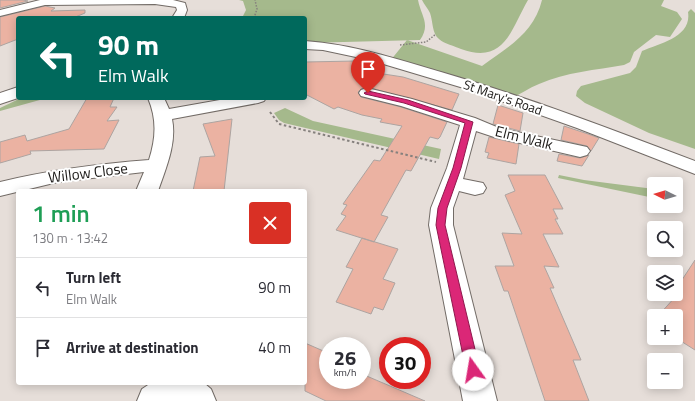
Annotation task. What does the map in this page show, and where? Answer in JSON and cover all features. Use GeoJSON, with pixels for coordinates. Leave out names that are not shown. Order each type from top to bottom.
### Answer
{"type":"FeatureCollection","features":[{"type":"Feature","properties":{"kind":"street"},"geometry":{"type":"LineString","coordinates":[[1,13],[32,4],[46,2],[159,1],[181,5],[182,10],[179,16]]}},
{"type":"Feature","properties":{"kind":"street"},"geometry":{"type":"LineString","coordinates":[[1,13],[16,17]]}},
{"type":"Feature","properties":{"kind":"street","name":"St Mary's Road"},"geometry":{"type":"LineString","coordinates":[[307,45],[323,46],[373,56],[472,86],[583,124],[695,168]]}},
{"type":"Feature","properties":{"kind":"street"},"geometry":{"type":"LineString","coordinates":[[0,99],[16,93]]}},
{"type":"Feature","properties":{"kind":"street","name":"Elm Walk"},"geometry":{"type":"LineString","coordinates":[[368,93],[406,102],[469,122],[494,132],[580,151]]}},
{"type":"Feature","properties":{"kind":"street"},"geometry":{"type":"LineString","coordinates":[[147,189],[157,165],[164,134],[164,115],[157,100]]}},
{"type":"Feature","properties":{"kind":"street"},"geometry":{"type":"LineString","coordinates":[[164,115],[247,100]]}},
{"type":"Feature","properties":{"kind":"street"},"geometry":{"type":"LineString","coordinates":[[469,122],[461,179],[442,208],[440,225],[480,401]]}},
{"type":"Feature","properties":{"kind":"street","name":"Willow Close"},"geometry":{"type":"LineString","coordinates":[[0,190],[20,181],[80,172],[157,165]]}},
{"type":"Feature","properties":{"kind":"street"},"geometry":{"type":"LineString","coordinates":[[154,401],[175,385]]}},
{"type":"Feature","properties":{"kind":"street"},"geometry":{"type":"LineString","coordinates":[[183,385],[199,401]]}},
{"type":"Feature","properties":{"kind":"path"},"geometry":{"type":"LineString","coordinates":[[255,0],[257,9],[255,16]]}},
{"type":"Feature","properties":{"kind":"path"},"geometry":{"type":"LineString","coordinates":[[270,111],[279,124],[461,179]]}},
{"type":"Feature","properties":{"kind":"green space"},"geometry":{"type":"Polygon","coordinates":[[[239,0],[418,0],[425,29],[420,40],[307,43],[307,16],[243,16],[246,10],[243,1],[239,0]]]}},
{"type":"Feature","properties":{"kind":"green space"},"geometry":{"type":"Polygon","coordinates":[[[422,0],[528,0],[505,41],[497,48],[488,52],[476,53],[441,41],[435,34],[430,13],[422,0]]]}},
{"type":"Feature","properties":{"kind":"green space"},"geometry":{"type":"Polygon","coordinates":[[[542,0],[664,0],[661,6],[677,12],[682,19],[670,37],[656,35],[634,52],[630,62],[624,65],[581,72],[549,80],[528,89],[511,99],[390,61],[407,40],[482,66],[519,38],[533,22],[542,0]]]}},
{"type":"Feature","properties":{"kind":"green space"},"geometry":{"type":"Polygon","coordinates":[[[691,9],[695,13],[695,149],[649,133],[585,103],[576,96],[577,91],[581,86],[630,73],[636,67],[642,51],[666,42],[685,28],[688,21],[688,12],[691,9]]]}},
{"type":"Feature","properties":{"kind":"green space"},"geometry":{"type":"Polygon","coordinates":[[[17,100],[40,100],[0,111],[0,108],[17,100]]]}},
{"type":"Feature","properties":{"kind":"green space"},"geometry":{"type":"Polygon","coordinates":[[[285,108],[313,121],[441,149],[439,159],[284,123],[279,120],[274,113],[285,108]]]}},
{"type":"Feature","properties":{"kind":"green space"},"geometry":{"type":"Polygon","coordinates":[[[559,175],[584,180],[647,188],[647,197],[558,178],[559,175]]]}},
{"type":"Feature","properties":{"kind":"building"},"geometry":{"type":"Polygon","coordinates":[[[0,0],[23,0],[28,1],[0,8],[0,0]]]}},
{"type":"Feature","properties":{"kind":"building"},"geometry":{"type":"Polygon","coordinates":[[[45,6],[55,8],[51,11],[85,10],[85,13],[78,16],[16,16],[16,40],[0,46],[0,17],[45,6]]]}},
{"type":"Feature","properties":{"kind":"building"},"geometry":{"type":"Polygon","coordinates":[[[356,61],[358,70],[403,77],[459,94],[452,110],[367,87],[358,92],[361,97],[401,107],[447,122],[438,139],[430,137],[411,171],[406,170],[381,215],[388,217],[374,242],[336,230],[346,216],[341,214],[347,205],[343,204],[374,160],[380,161],[402,126],[380,122],[382,119],[362,115],[338,107],[334,109],[307,95],[307,62],[356,61]]]}},
{"type":"Feature","properties":{"kind":"building"},"geometry":{"type":"Polygon","coordinates":[[[86,100],[113,100],[110,107],[117,107],[107,121],[119,120],[104,149],[30,151],[31,154],[0,163],[0,142],[25,135],[27,141],[69,129],[86,100]]]}},
{"type":"Feature","properties":{"kind":"building"},"geometry":{"type":"Polygon","coordinates":[[[498,105],[523,113],[520,131],[493,124],[498,105]]]}},
{"type":"Feature","properties":{"kind":"building"},"geometry":{"type":"Polygon","coordinates":[[[232,119],[224,189],[193,189],[200,157],[215,156],[203,124],[232,119]]]}},
{"type":"Feature","properties":{"kind":"building"},"geometry":{"type":"Polygon","coordinates":[[[564,126],[599,138],[591,151],[587,146],[561,140],[564,126]]]}},
{"type":"Feature","properties":{"kind":"building"},"geometry":{"type":"Polygon","coordinates":[[[489,137],[519,144],[516,164],[487,158],[489,153],[485,152],[489,137]]]}},
{"type":"Feature","properties":{"kind":"building"},"geometry":{"type":"Polygon","coordinates":[[[559,154],[580,158],[589,155],[582,166],[557,161],[559,154]]]}},
{"type":"Feature","properties":{"kind":"building"},"geometry":{"type":"Polygon","coordinates":[[[508,175],[545,175],[563,209],[553,209],[558,219],[555,219],[563,234],[543,234],[559,267],[544,266],[554,288],[550,288],[581,360],[573,360],[589,401],[545,401],[508,291],[504,291],[495,266],[514,266],[502,233],[522,234],[505,195],[515,191],[508,175]]]}},
{"type":"Feature","properties":{"kind":"building"},"geometry":{"type":"Polygon","coordinates":[[[362,238],[398,249],[383,279],[395,283],[383,310],[374,307],[371,314],[336,302],[353,269],[346,267],[362,238]]]}},
{"type":"Feature","properties":{"kind":"building"},"geometry":{"type":"Polygon","coordinates":[[[695,260],[695,350],[683,342],[683,309],[664,309],[672,301],[683,301],[683,278],[695,260]]]}},
{"type":"Feature","properties":{"kind":"building"},"geometry":{"type":"Polygon","coordinates":[[[307,344],[319,349],[319,389],[371,389],[371,378],[379,381],[379,389],[397,389],[425,401],[326,401],[305,391],[305,385],[307,385],[307,344]]]}},
{"type":"Feature","properties":{"kind":"route"},"geometry":{"type":"LineString","coordinates":[[368,93],[406,102],[469,122],[457,168],[442,208],[440,225],[473,370]]}}]}
